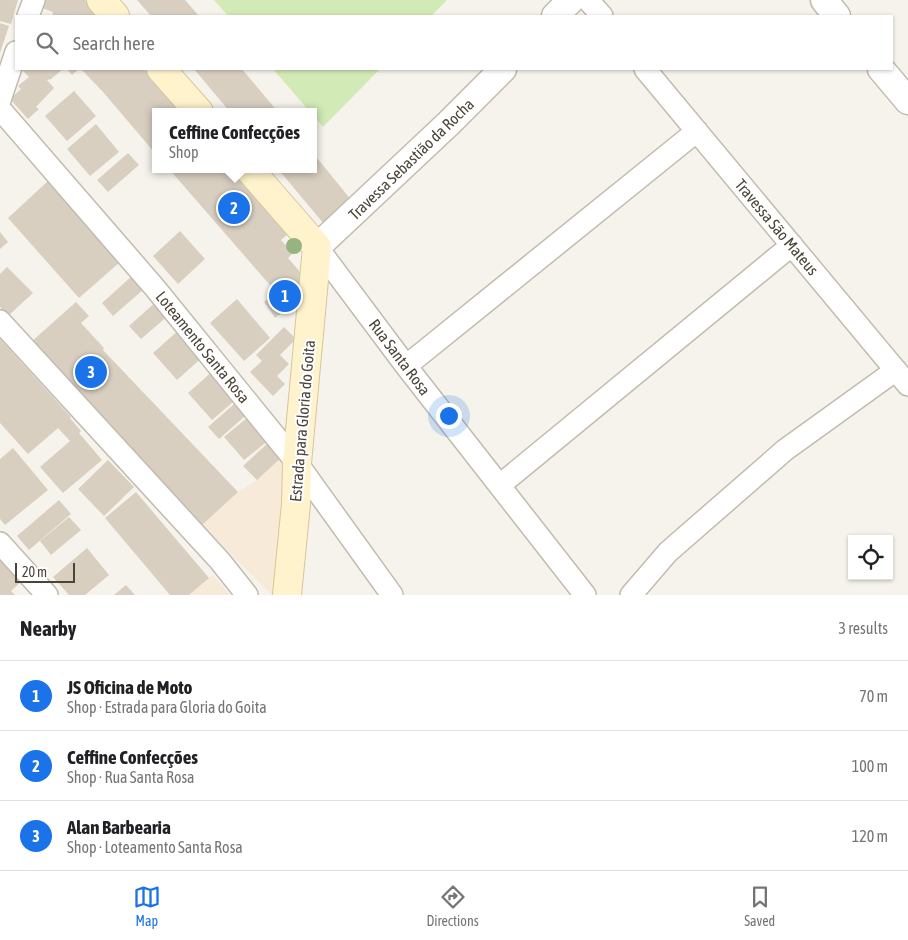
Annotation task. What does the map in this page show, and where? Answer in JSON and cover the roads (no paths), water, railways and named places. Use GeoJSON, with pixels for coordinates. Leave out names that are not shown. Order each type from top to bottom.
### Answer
{"type":"FeatureCollection","features":[{"type":"Feature","properties":{"kind":"main road"},"geometry":{"type":"LineString","coordinates":[[101,0],[114,15]]}},
{"type":"Feature","properties":{"kind":"main road"},"geometry":{"type":"LineString","coordinates":[[162,70],[195,108]]}},
{"type":"Feature","properties":{"kind":"main road","name":"Rua Santa Rosa"},"geometry":{"type":"LineString","coordinates":[[252,173],[318,248]]}},
{"type":"Feature","properties":{"kind":"main road","name":"Estrada para Gloria do Goita"},"geometry":{"type":"LineString","coordinates":[[287,595],[296,504],[297,463],[318,248]]}},
{"type":"Feature","properties":{"kind":"street"},"geometry":{"type":"LineString","coordinates":[[28,15],[34,0]]}},
{"type":"Feature","properties":{"kind":"street"},"geometry":{"type":"LineString","coordinates":[[556,15],[571,0]]}},
{"type":"Feature","properties":{"kind":"street"},"geometry":{"type":"LineString","coordinates":[[588,0],[601,15]]}},
{"type":"Feature","properties":{"kind":"street"},"geometry":{"type":"LineString","coordinates":[[824,0],[836,15]]}},
{"type":"Feature","properties":{"kind":"street"},"geometry":{"type":"LineString","coordinates":[[0,100],[15,55]]}},
{"type":"Feature","properties":{"kind":"street","name":"Travessa Sebastião da Rocha"},"geometry":{"type":"LineString","coordinates":[[318,248],[502,70]]}},
{"type":"Feature","properties":{"kind":"street","name":"Travessa São Mateus"},"geometry":{"type":"LineString","coordinates":[[646,70],[902,377]]}},
{"type":"Feature","properties":{"kind":"street"},"geometry":{"type":"LineString","coordinates":[[882,70],[908,101]]}},
{"type":"Feature","properties":{"kind":"street","name":"Loteamento Santa Rosa"},"geometry":{"type":"LineString","coordinates":[[0,109],[155,288],[297,463],[392,595]]}},
{"type":"Feature","properties":{"kind":"street"},"geometry":{"type":"LineString","coordinates":[[406,366],[697,131]]}},
{"type":"Feature","properties":{"kind":"street"},"geometry":{"type":"LineString","coordinates":[[500,485],[792,245]]}},
{"type":"Feature","properties":{"kind":"street","name":"Rua Santa Rosa"},"geometry":{"type":"LineString","coordinates":[[318,248],[406,366],[585,595]]}},
{"type":"Feature","properties":{"kind":"street"},"geometry":{"type":"LineString","coordinates":[[0,321],[213,554],[247,595]]}},
{"type":"Feature","properties":{"kind":"street"},"geometry":{"type":"LineString","coordinates":[[631,595],[668,552],[784,450],[902,377]]}},
{"type":"Feature","properties":{"kind":"street"},"geometry":{"type":"LineString","coordinates":[[0,544],[47,595]]}},
{"type":"Feature","properties":{"kind":"place","name":"Ceffine Confecções"},"geometry":{"type":"Point","coordinates":[234,208]}},
{"type":"Feature","properties":{"kind":"place","name":"JS Oficina de Moto"},"geometry":{"type":"Point","coordinates":[285,296]}},
{"type":"Feature","properties":{"kind":"place","name":"Alan Barbearia"},"geometry":{"type":"Point","coordinates":[91,372]}}]}
